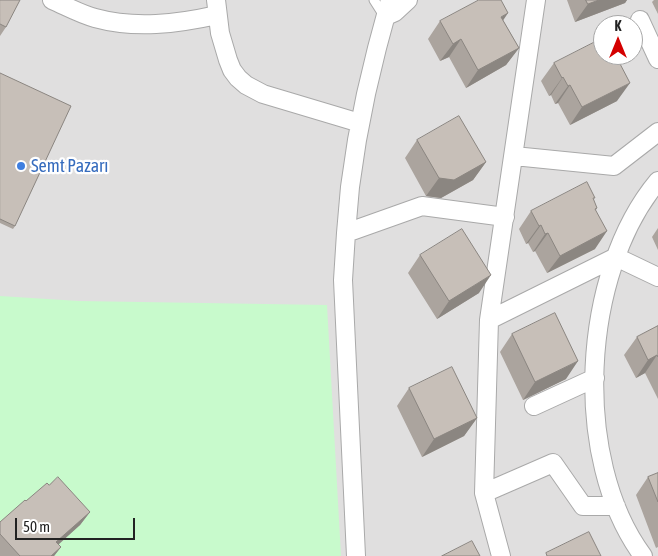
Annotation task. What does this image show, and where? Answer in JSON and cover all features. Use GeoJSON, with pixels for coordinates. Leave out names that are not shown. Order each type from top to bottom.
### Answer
{"type":"FeatureCollection","features":[{"type":"Feature","properties":{"kind":"street"},"geometry":{"type":"LineString","coordinates":[[52,0],[93,18],[137,24],[178,23],[216,8],[220,33],[228,60],[238,78],[246,85],[263,94],[360,123]]}},
{"type":"Feature","properties":{"kind":"street"},"geometry":{"type":"LineString","coordinates":[[356,556],[343,280],[350,187],[360,123],[376,48],[388,8],[395,12],[408,0]]}},
{"type":"Feature","properties":{"kind":"street"},"geometry":{"type":"LineString","coordinates":[[501,556],[484,493],[489,320],[536,0]]}},
{"type":"Feature","properties":{"kind":"street"},"geometry":{"type":"LineString","coordinates":[[643,26],[658,59]]}},
{"type":"Feature","properties":{"kind":"street"},"geometry":{"type":"LineString","coordinates":[[514,156],[614,166],[658,132]]}},
{"type":"Feature","properties":{"kind":"street"},"geometry":{"type":"LineString","coordinates":[[644,556],[629,534],[612,496],[603,463],[597,422],[594,378],[599,320],[616,257],[636,214],[646,196],[658,181]]}},
{"type":"Feature","properties":{"kind":"street"},"geometry":{"type":"LineString","coordinates":[[346,233],[422,206],[505,217]]}},
{"type":"Feature","properties":{"kind":"street"},"geometry":{"type":"LineString","coordinates":[[489,320],[616,257]]}},
{"type":"Feature","properties":{"kind":"street"},"geometry":{"type":"LineString","coordinates":[[616,257],[658,277]]}},
{"type":"Feature","properties":{"kind":"street"},"geometry":{"type":"LineString","coordinates":[[534,406],[594,378]]}},
{"type":"Feature","properties":{"kind":"street"},"geometry":{"type":"LineString","coordinates":[[484,493],[553,463],[583,506],[616,506]]}},
{"type":"Feature","properties":{"kind":"lane"},"geometry":{"type":"LineString","coordinates":[[374,0],[381,11],[388,8]]}},
{"type":"Feature","properties":{"kind":"shaded area"},"geometry":{"type":"Polygon","coordinates":[[[0,0],[658,0],[658,556],[0,556],[0,0]]]}},
{"type":"Feature","properties":{"kind":"green space"},"geometry":{"type":"Polygon","coordinates":[[[0,296],[79,301],[327,305],[341,556],[0,556],[0,296]]]}},
{"type":"Feature","properties":{"kind":"building"},"geometry":{"type":"Polygon","coordinates":[[[0,0],[20,0],[6,27],[0,24],[0,0]]]}},
{"type":"Feature","properties":{"kind":"building"},"geometry":{"type":"Polygon","coordinates":[[[479,0],[501,0],[508,13],[501,17],[519,48],[478,70],[461,39],[453,44],[440,21],[479,0]]]}},
{"type":"Feature","properties":{"kind":"building"},"geometry":{"type":"Polygon","coordinates":[[[586,0],[599,0],[588,4],[586,0]]]}},
{"type":"Feature","properties":{"kind":"building"},"geometry":{"type":"Polygon","coordinates":[[[593,43],[593,65],[621,65],[630,83],[582,107],[570,85],[568,86],[562,78],[554,63],[593,43]]]}},
{"type":"Feature","properties":{"kind":"building","name":"Semt Pazarı"},"geometry":{"type":"Polygon","coordinates":[[[0,73],[71,106],[15,226],[0,219],[0,73]]]}},
{"type":"Feature","properties":{"kind":"building"},"geometry":{"type":"Polygon","coordinates":[[[459,116],[486,162],[454,180],[439,178],[417,140],[459,116]]]}},
{"type":"Feature","properties":{"kind":"building"},"geometry":{"type":"Polygon","coordinates":[[[587,182],[595,198],[593,198],[597,208],[595,209],[607,231],[560,256],[548,233],[545,234],[531,211],[587,182]]]}},
{"type":"Feature","properties":{"kind":"building"},"geometry":{"type":"Polygon","coordinates":[[[462,229],[491,275],[449,301],[420,255],[462,229]]]}},
{"type":"Feature","properties":{"kind":"building"},"geometry":{"type":"Polygon","coordinates":[[[555,313],[578,361],[535,382],[512,334],[555,313]]]}},
{"type":"Feature","properties":{"kind":"building"},"geometry":{"type":"Polygon","coordinates":[[[658,326],[658,357],[657,355],[648,360],[637,337],[658,326]]]}},
{"type":"Feature","properties":{"kind":"building"},"geometry":{"type":"Polygon","coordinates":[[[452,367],[477,418],[434,439],[409,388],[452,367]]]}},
{"type":"Feature","properties":{"kind":"building"},"geometry":{"type":"Polygon","coordinates":[[[658,473],[658,502],[648,477],[658,473]]]}},
{"type":"Feature","properties":{"kind":"building"},"geometry":{"type":"Polygon","coordinates":[[[58,477],[90,512],[56,542],[61,547],[51,556],[20,556],[0,534],[0,522],[25,500],[58,477]]]}},
{"type":"Feature","properties":{"kind":"building"},"geometry":{"type":"Polygon","coordinates":[[[589,532],[601,556],[547,556],[546,553],[589,532]]]}},
{"type":"Feature","properties":{"kind":"building"},"geometry":{"type":"Polygon","coordinates":[[[472,541],[480,556],[442,556],[472,541]]]}},
{"type":"Feature","properties":{"kind":"place","name":"Semt Pazarı"},"geometry":{"type":"Point","coordinates":[21,166]}}]}
